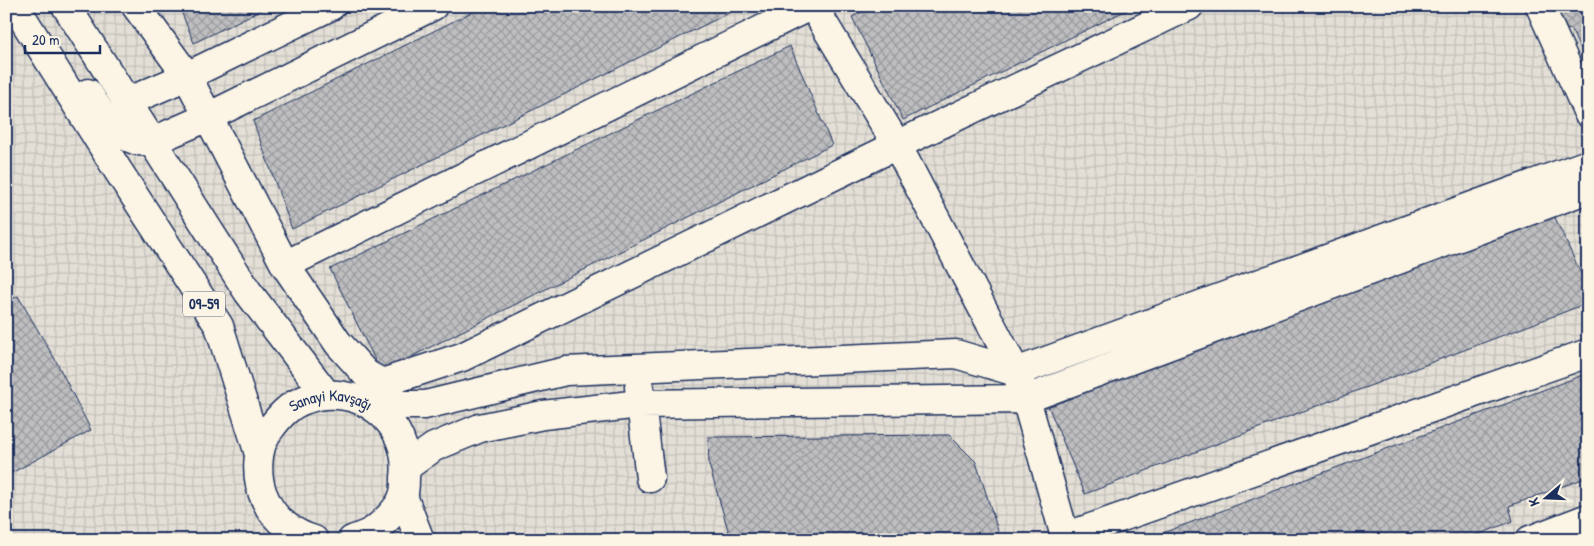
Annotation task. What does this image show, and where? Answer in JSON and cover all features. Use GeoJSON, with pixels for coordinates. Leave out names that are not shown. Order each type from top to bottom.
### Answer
{"type":"FeatureCollection","features":[{"type":"Feature","properties":{"kind":"street","name":"09-59"},"geometry":{"type":"LineString","coordinates":[[15,6],[117,169],[219,326],[259,454]]}},
{"type":"Feature","properties":{"kind":"street"},"geometry":{"type":"LineString","coordinates":[[34,6],[94,102],[108,120],[123,134],[136,140],[151,142]]}},
{"type":"Feature","properties":{"kind":"street","name":"09-59"},"geometry":{"type":"LineString","coordinates":[[66,6],[248,292],[326,394]]}},
{"type":"Feature","properties":{"kind":"street"},"geometry":{"type":"LineString","coordinates":[[136,6],[187,76],[284,265],[338,343],[366,374],[382,383],[462,358],[897,145],[1189,6]]}},
{"type":"Feature","properties":{"kind":"street"},"geometry":{"type":"LineString","coordinates":[[127,102],[187,76],[331,6]]}},
{"type":"Feature","properties":{"kind":"street"},"geometry":{"type":"LineString","coordinates":[[117,169],[151,142],[208,117],[433,6]]}},
{"type":"Feature","properties":{"kind":"street"},"geometry":{"type":"LineString","coordinates":[[284,265],[811,6],[897,145],[1016,372],[1026,399],[1066,539],[1588,353]]}},
{"type":"Feature","properties":{"kind":"street"},"geometry":{"type":"LineString","coordinates":[[1540,6],[1588,113]]}},
{"type":"Feature","properties":{"kind":"street"},"geometry":{"type":"LineString","coordinates":[[372,405],[425,404],[566,371],[956,354],[1016,372],[1588,164]]}},
{"type":"Feature","properties":{"kind":"street"},"geometry":{"type":"LineString","coordinates":[[406,467],[434,447],[480,428],[543,415],[640,404],[1026,399],[1588,189]]}},
{"type":"Feature","properties":{"kind":"street"},"geometry":{"type":"LineString","coordinates":[[637,368],[650,478]]}},
{"type":"Feature","properties":{"kind":"street","name":"Sanayi Kavşağı"},"geometry":{"type":"LineString","coordinates":[[307,538],[279,521],[266,501],[259,478],[259,454],[268,432],[282,413],[302,400],[326,394],[350,396],[372,405],[390,422],[402,443],[406,467],[403,496],[391,514],[373,531],[352,540]]}},
{"type":"Feature","properties":{"kind":"street"},"geometry":{"type":"LineString","coordinates":[[403,496],[420,540]]}},
{"type":"Feature","properties":{"kind":"street"},"geometry":{"type":"LineString","coordinates":[[1530,540],[1588,518]]}},
{"type":"Feature","properties":{"kind":"shaded area"},"geometry":{"type":"Polygon","coordinates":[[[6,6],[1588,6],[1588,540],[6,540],[6,6]]]}},
{"type":"Feature","properties":{"kind":"building"},"geometry":{"type":"Polygon","coordinates":[[[179,6],[269,6],[194,43],[179,6]]]}},
{"type":"Feature","properties":{"kind":"building"},"geometry":{"type":"Polygon","coordinates":[[[484,6],[739,6],[739,8],[292,229],[253,121],[484,6]]]}},
{"type":"Feature","properties":{"kind":"building"},"geometry":{"type":"Polygon","coordinates":[[[873,6],[1135,6],[903,120],[852,17],[873,6]]]}},
{"type":"Feature","properties":{"kind":"building"},"geometry":{"type":"Polygon","coordinates":[[[1556,6],[1588,6],[1588,66],[1571,29],[1567,30],[1556,6]]]}},
{"type":"Feature","properties":{"kind":"building"},"geometry":{"type":"Polygon","coordinates":[[[790,46],[832,145],[381,372],[330,269],[790,46]]]}},
{"type":"Feature","properties":{"kind":"building"},"geometry":{"type":"Polygon","coordinates":[[[1553,213],[1588,289],[1588,303],[1085,494],[1048,406],[1553,213]]]}},
{"type":"Feature","properties":{"kind":"building"},"geometry":{"type":"Polygon","coordinates":[[[18,296],[56,361],[91,430],[6,476],[6,302],[18,296]]]}},
{"type":"Feature","properties":{"kind":"building"},"geometry":{"type":"Polygon","coordinates":[[[1588,373],[1588,477],[1509,506],[1513,521],[1465,540],[1144,540],[1588,373]]]}},
{"type":"Feature","properties":{"kind":"building"},"geometry":{"type":"Polygon","coordinates":[[[949,435],[976,462],[1001,540],[731,540],[709,465],[708,437],[949,435]]]}},
{"type":"Feature","properties":{"kind":"building"},"geometry":{"type":"Polygon","coordinates":[[[1588,535],[1588,540],[1575,540],[1588,535]]]}}]}
